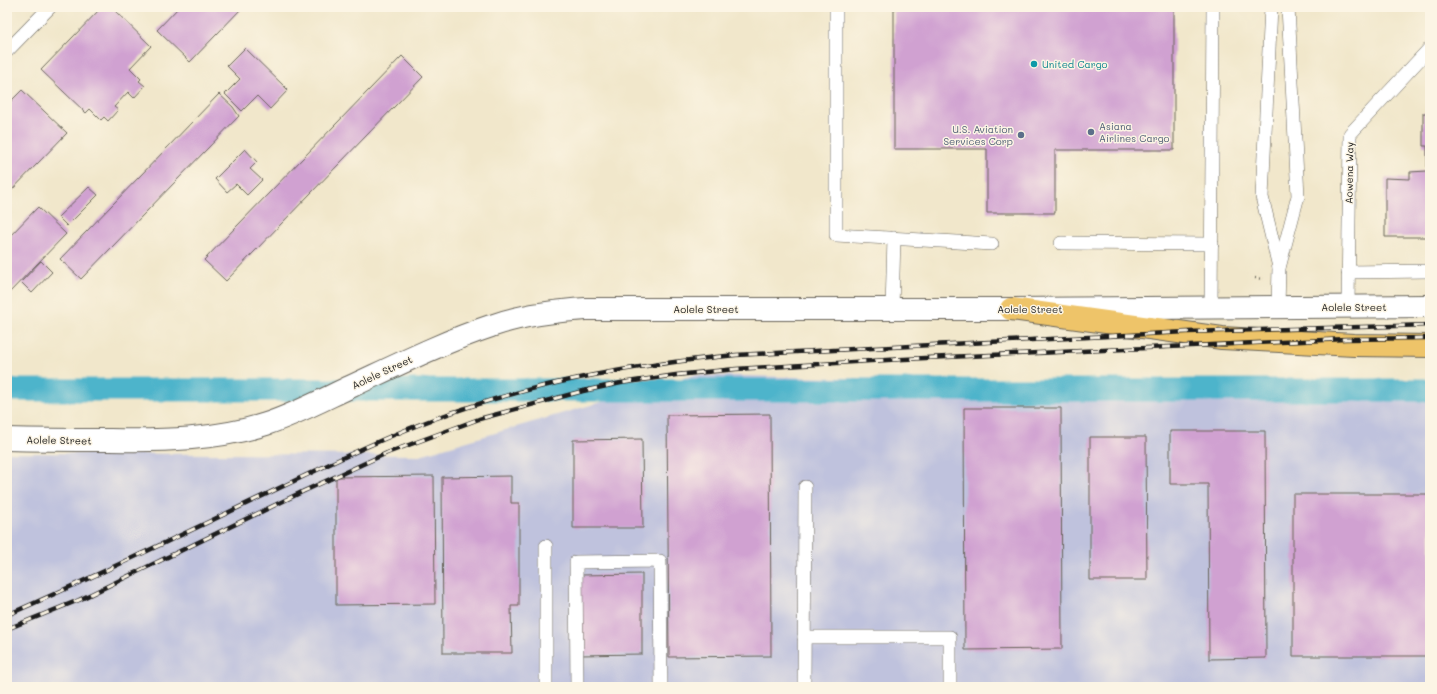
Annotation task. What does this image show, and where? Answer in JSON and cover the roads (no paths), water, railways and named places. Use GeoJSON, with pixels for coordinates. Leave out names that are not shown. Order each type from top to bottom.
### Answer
{"type":"FeatureCollection","features":[{"type":"Feature","properties":{"kind":"highway"},"geometry":{"type":"LineString","coordinates":[[1011,309],[1222,338],[1354,345],[1430,346]]}},
{"type":"Feature","properties":{"kind":"street","name":"Aolele Street"},"geometry":{"type":"LineString","coordinates":[[7,440],[161,441],[186,440],[240,431],[266,424],[294,413],[402,363],[491,326],[532,315],[564,311],[586,309],[1011,309],[1430,306]]}},
{"type":"Feature","properties":{"kind":"lane"},"geometry":{"type":"LineString","coordinates":[[7,51],[50,7]]}},
{"type":"Feature","properties":{"kind":"lane"},"geometry":{"type":"LineString","coordinates":[[836,7],[836,235],[992,244]]}},
{"type":"Feature","properties":{"kind":"lane"},"geometry":{"type":"LineString","coordinates":[[1211,308],[1213,7]]}},
{"type":"Feature","properties":{"kind":"lane"},"geometry":{"type":"LineString","coordinates":[[1271,7],[1262,197],[1279,268]]}},
{"type":"Feature","properties":{"kind":"lane"},"geometry":{"type":"LineString","coordinates":[[1278,307],[1279,268],[1298,196],[1288,7]]}},
{"type":"Feature","properties":{"kind":"lane","name":"Aowena Way"},"geometry":{"type":"LineString","coordinates":[[1348,307],[1350,134],[1430,48]]}},
{"type":"Feature","properties":{"kind":"lane"},"geometry":{"type":"LineString","coordinates":[[892,309],[894,238]]}},
{"type":"Feature","properties":{"kind":"lane"},"geometry":{"type":"LineString","coordinates":[[1061,243],[1212,244]]}},
{"type":"Feature","properties":{"kind":"lane"},"geometry":{"type":"LineString","coordinates":[[1348,272],[1430,271]]}},
{"type":"Feature","properties":{"kind":"lane"},"geometry":{"type":"LineString","coordinates":[[804,687],[806,487]]}},
{"type":"Feature","properties":{"kind":"lane"},"geometry":{"type":"LineString","coordinates":[[546,546],[546,687]]}},
{"type":"Feature","properties":{"kind":"lane"},"geometry":{"type":"LineString","coordinates":[[577,687],[576,562],[660,561],[661,687]]}},
{"type":"Feature","properties":{"kind":"lane"},"geometry":{"type":"LineString","coordinates":[[804,637],[950,637],[950,687]]}},
{"type":"Feature","properties":{"kind":"waterway"},"geometry":{"type":"LineString","coordinates":[[7,390],[1430,390]]}},
{"type":"Feature","properties":{"kind":"railway"},"geometry":{"type":"LineString","coordinates":[[7,615],[108,570],[393,435],[471,406],[508,395],[583,377],[659,364],[736,355],[1187,332],[1430,325]]}},
{"type":"Feature","properties":{"kind":"railway"},"geometry":{"type":"LineString","coordinates":[[7,629],[79,600],[304,491],[387,453],[479,419],[583,391],[621,383],[676,375],[736,369],[904,359],[1346,339],[1430,338]]}},
{"type":"Feature","properties":{"kind":"place","name":"United Cargo"},"geometry":{"type":"Point","coordinates":[1034,64]}},
{"type":"Feature","properties":{"kind":"place","name":"Asiana Airlines Cargo"},"geometry":{"type":"Point","coordinates":[1091,132]}},
{"type":"Feature","properties":{"kind":"place","name":"U.S. Aviation Services Corp"},"geometry":{"type":"Point","coordinates":[1021,135]}}]}
